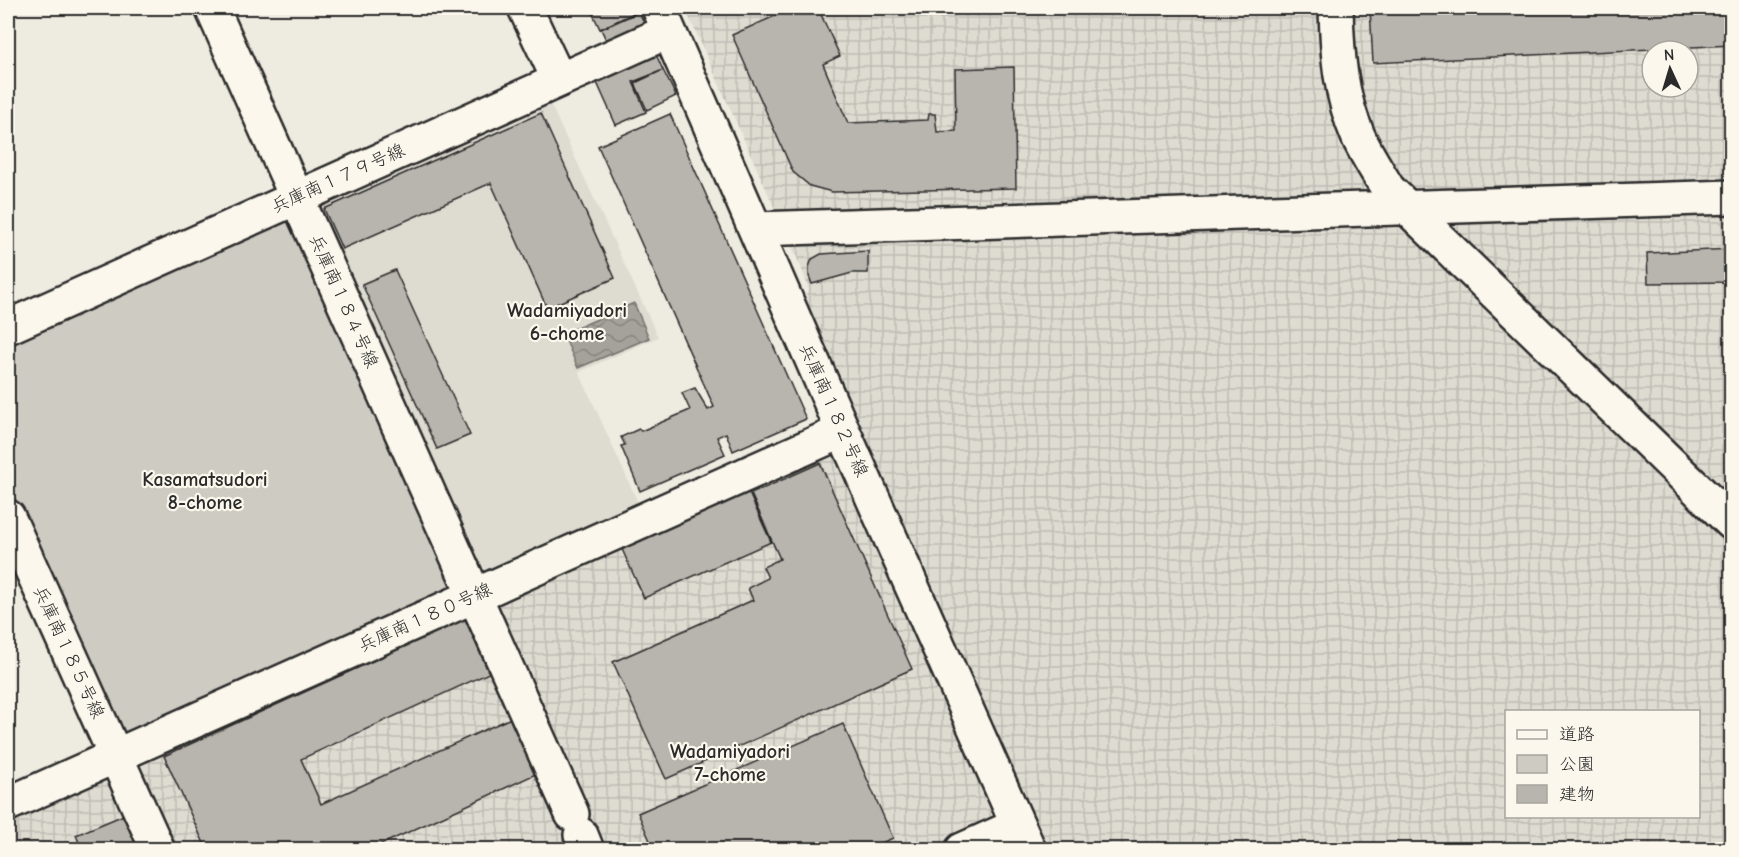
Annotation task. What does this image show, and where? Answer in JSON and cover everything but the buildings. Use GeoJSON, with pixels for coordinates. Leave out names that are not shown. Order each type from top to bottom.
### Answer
{"type":"FeatureCollection","features":[{"type":"Feature","properties":{"kind":"street","name":"兵庫南１８４号線"},"geometry":{"type":"LineString","coordinates":[[214,8],[580,833]]}},
{"type":"Feature","properties":{"kind":"street"},"geometry":{"type":"LineString","coordinates":[[525,8],[559,80]]}},
{"type":"Feature","properties":{"kind":"street"},"geometry":{"type":"LineString","coordinates":[[1336,8],[1337,53],[1343,92],[1358,136],[1388,189],[1731,523]]}},
{"type":"Feature","properties":{"kind":"street","name":"兵庫南１７９号線"},"geometry":{"type":"LineString","coordinates":[[8,327],[559,80],[664,19]]}},
{"type":"Feature","properties":{"kind":"street","name":"兵庫南１８２号線"},"geometry":{"type":"LineString","coordinates":[[664,19],[1020,829]]}},
{"type":"Feature","properties":{"kind":"street"},"geometry":{"type":"LineString","coordinates":[[756,229],[1731,197]]}},
{"type":"Feature","properties":{"kind":"street","name":"兵庫南１８０号線"},"geometry":{"type":"LineString","coordinates":[[8,804],[843,430]]}},
{"type":"Feature","properties":{"kind":"street","name":"兵庫南１８５号線"},"geometry":{"type":"LineString","coordinates":[[8,517],[158,849]]}},
{"type":"Feature","properties":{"kind":"street"},"geometry":{"type":"LineString","coordinates":[[962,849],[1020,829]]}},
{"type":"Feature","properties":{"kind":"shaded area"},"geometry":{"type":"Polygon","coordinates":[[[685,8],[1731,8],[1731,849],[8,850],[8,814],[860,433],[804,299],[809,290],[801,267],[685,8]]]}},
{"type":"Feature","properties":{"kind":"shaded area"},"geometry":{"type":"Polygon","coordinates":[[[548,99],[658,337],[579,372],[640,507],[480,577],[318,214],[324,196],[548,99]]]}},
{"type":"Feature","properties":{"kind":"green space"},"geometry":{"type":"Polygon","coordinates":[[[278,217],[298,225],[454,572],[446,595],[121,738],[8,482],[8,338],[278,217]]]}},
{"type":"Feature","properties":{"kind":"water"},"geometry":{"type":"Polygon","coordinates":[[[634,303],[649,338],[578,368],[563,334],[634,303]]]}},
{"type":"Feature","properties":{"kind":"district","name":"Wadamiyadori 6-chome"},"geometry":{"type":"Point","coordinates":[567,322]}},
{"type":"Feature","properties":{"kind":"district","name":"Kasamatsudori 8-chome"},"geometry":{"type":"Point","coordinates":[205,490]}},
{"type":"Feature","properties":{"kind":"district","name":"Wadamiyadori 7-chome"},"geometry":{"type":"Point","coordinates":[730,762]}}]}
